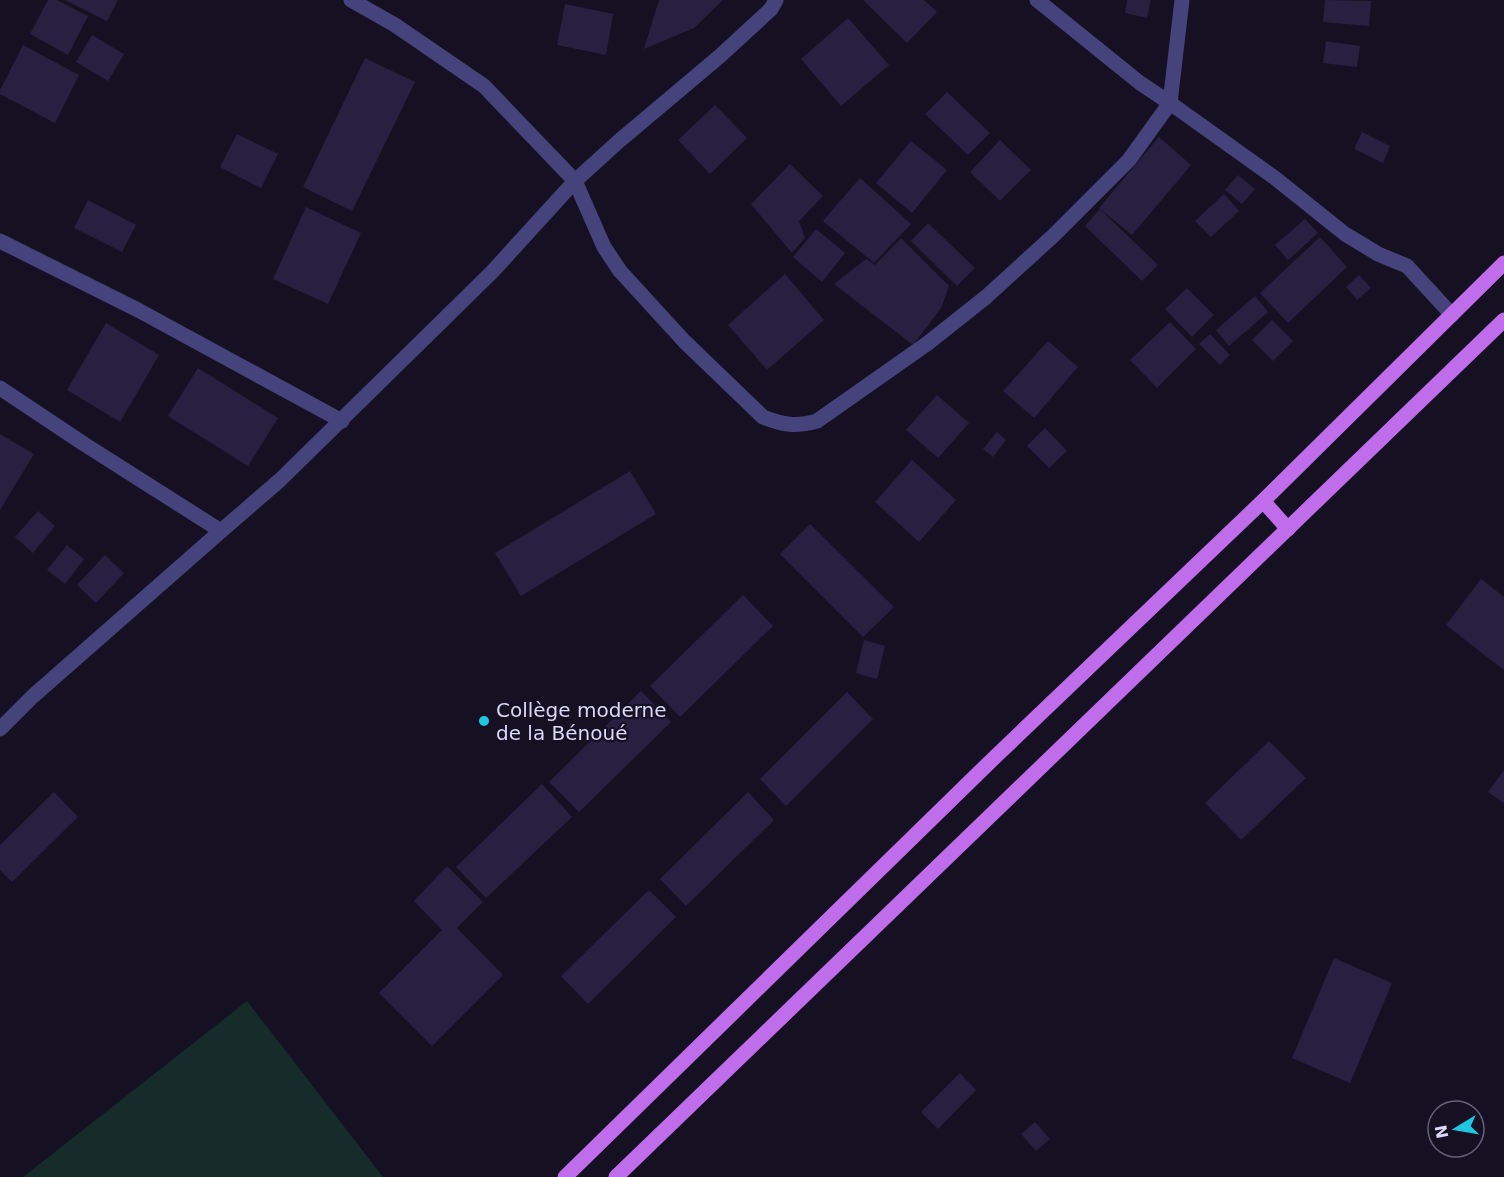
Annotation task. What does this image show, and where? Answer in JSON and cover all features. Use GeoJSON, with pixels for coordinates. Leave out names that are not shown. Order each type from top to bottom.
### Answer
{"type":"FeatureCollection","features":[{"type":"Feature","properties":{"kind":"main road"},"geometry":{"type":"LineString","coordinates":[[566,1177],[995,757],[1263,501],[1504,263]]}},
{"type":"Feature","properties":{"kind":"main road"},"geometry":{"type":"LineString","coordinates":[[616,1177],[1504,320]]}},
{"type":"Feature","properties":{"kind":"main road"},"geometry":{"type":"LineString","coordinates":[[1263,501],[1288,529]]}},
{"type":"Feature","properties":{"kind":"street"},"geometry":{"type":"LineString","coordinates":[[351,0],[395,25],[484,86],[575,182],[604,247],[620,271],[684,341],[763,417],[780,424],[800,426],[817,421],[928,344],[986,297],[1053,236],[1129,160],[1170,103],[1182,0]]}},
{"type":"Feature","properties":{"kind":"street"},"geometry":{"type":"LineString","coordinates":[[0,729],[32,697],[280,480],[492,272],[575,182],[619,141],[720,56],[771,9],[776,0]]}},
{"type":"Feature","properties":{"kind":"street"},"geometry":{"type":"LineString","coordinates":[[1037,0],[1140,83],[1275,178],[1345,234],[1378,254],[1407,266],[1452,315]]}},
{"type":"Feature","properties":{"kind":"street"},"geometry":{"type":"LineString","coordinates":[[0,241],[138,310],[342,421]]}},
{"type":"Feature","properties":{"kind":"street"},"geometry":{"type":"LineString","coordinates":[[0,388],[221,531]]}},
{"type":"Feature","properties":{"kind":"green space"},"geometry":{"type":"Polygon","coordinates":[[[247,1001],[383,1177],[23,1177],[247,1001]]]}},
{"type":"Feature","properties":{"kind":"building"},"geometry":{"type":"Polygon","coordinates":[[[48,0],[57,0],[88,16],[68,55],[30,34],[48,0]]]}},
{"type":"Feature","properties":{"kind":"building"},"geometry":{"type":"Polygon","coordinates":[[[65,0],[118,0],[107,21],[65,0]]]}},
{"type":"Feature","properties":{"kind":"building"},"geometry":{"type":"Polygon","coordinates":[[[659,0],[723,0],[694,28],[644,49],[659,0]]]}},
{"type":"Feature","properties":{"kind":"building"},"geometry":{"type":"Polygon","coordinates":[[[863,0],[924,0],[937,12],[907,43],[863,0]]]}},
{"type":"Feature","properties":{"kind":"building"},"geometry":{"type":"Polygon","coordinates":[[[1127,0],[1151,0],[1147,18],[1125,13],[1127,0]]]}},
{"type":"Feature","properties":{"kind":"building"},"geometry":{"type":"Polygon","coordinates":[[[1325,0],[1371,1],[1369,26],[1323,22],[1325,0]]]}},
{"type":"Feature","properties":{"kind":"building"},"geometry":{"type":"Polygon","coordinates":[[[565,4],[613,14],[606,55],[557,45],[565,4]]]}},
{"type":"Feature","properties":{"kind":"building"},"geometry":{"type":"Polygon","coordinates":[[[848,18],[889,65],[841,106],[801,59],[848,18]]]}},
{"type":"Feature","properties":{"kind":"building"},"geometry":{"type":"Polygon","coordinates":[[[92,35],[124,54],[108,81],[76,62],[92,35]]]}},
{"type":"Feature","properties":{"kind":"building"},"geometry":{"type":"Polygon","coordinates":[[[1326,41],[1360,46],[1357,67],[1323,63],[1326,41]]]}},
{"type":"Feature","properties":{"kind":"building"},"geometry":{"type":"Polygon","coordinates":[[[23,45],[79,75],[55,123],[0,94],[23,45]]]}},
{"type":"Feature","properties":{"kind":"building"},"geometry":{"type":"Polygon","coordinates":[[[365,58],[415,82],[352,211],[303,187],[365,58]]]}},
{"type":"Feature","properties":{"kind":"building"},"geometry":{"type":"Polygon","coordinates":[[[947,92],[990,133],[968,155],[925,114],[947,92]]]}},
{"type":"Feature","properties":{"kind":"building"},"geometry":{"type":"Polygon","coordinates":[[[715,105],[747,138],[710,174],[678,140],[715,105]]]}},
{"type":"Feature","properties":{"kind":"building"},"geometry":{"type":"Polygon","coordinates":[[[1362,132],[1390,146],[1383,163],[1354,149],[1362,132]]]}},
{"type":"Feature","properties":{"kind":"building"},"geometry":{"type":"Polygon","coordinates":[[[237,134],[278,154],[261,188],[220,167],[237,134]]]}},
{"type":"Feature","properties":{"kind":"building"},"geometry":{"type":"Polygon","coordinates":[[[1159,137],[1191,165],[1132,235],[1099,208],[1159,137]]]}},
{"type":"Feature","properties":{"kind":"building"},"geometry":{"type":"Polygon","coordinates":[[[1000,140],[1031,170],[1000,201],[970,172],[1000,140]]]}},
{"type":"Feature","properties":{"kind":"building"},"geometry":{"type":"Polygon","coordinates":[[[911,141],[947,170],[912,213],[876,183],[911,141]]]}},
{"type":"Feature","properties":{"kind":"building"},"geometry":{"type":"Polygon","coordinates":[[[790,164],[823,196],[799,221],[805,238],[792,253],[751,204],[790,164]]]}},
{"type":"Feature","properties":{"kind":"building"},"geometry":{"type":"Polygon","coordinates":[[[1238,175],[1255,189],[1242,204],[1225,190],[1238,175]]]}},
{"type":"Feature","properties":{"kind":"building"},"geometry":{"type":"Polygon","coordinates":[[[860,178],[911,224],[874,263],[823,221],[860,178]]]}},
{"type":"Feature","properties":{"kind":"building"},"geometry":{"type":"Polygon","coordinates":[[[1224,194],[1239,211],[1211,237],[1195,221],[1224,194]]]}},
{"type":"Feature","properties":{"kind":"building"},"geometry":{"type":"Polygon","coordinates":[[[88,200],[136,225],[122,252],[74,228],[88,200]]]}},
{"type":"Feature","properties":{"kind":"building"},"geometry":{"type":"Polygon","coordinates":[[[306,207],[361,233],[328,304],[273,279],[306,207]]]}},
{"type":"Feature","properties":{"kind":"building"},"geometry":{"type":"Polygon","coordinates":[[[1100,209],[1158,265],[1142,281],[1085,226],[1100,209]]]}},
{"type":"Feature","properties":{"kind":"building"},"geometry":{"type":"Polygon","coordinates":[[[1305,219],[1318,233],[1288,260],[1275,245],[1305,219]]]}},
{"type":"Feature","properties":{"kind":"building"},"geometry":{"type":"Polygon","coordinates":[[[928,223],[975,268],[957,286],[911,241],[928,223]]]}},
{"type":"Feature","properties":{"kind":"building"},"geometry":{"type":"Polygon","coordinates":[[[816,229],[845,253],[822,282],[793,257],[816,229]]]}},
{"type":"Feature","properties":{"kind":"building"},"geometry":{"type":"Polygon","coordinates":[[[1320,237],[1347,267],[1288,323],[1260,293],[1320,237]]]}},
{"type":"Feature","properties":{"kind":"building"},"geometry":{"type":"Polygon","coordinates":[[[901,238],[949,286],[941,308],[913,345],[834,284],[866,259],[875,265],[901,238]]]}},
{"type":"Feature","properties":{"kind":"building"},"geometry":{"type":"Polygon","coordinates":[[[785,274],[824,320],[767,370],[728,325],[785,274]]]}},
{"type":"Feature","properties":{"kind":"building"},"geometry":{"type":"Polygon","coordinates":[[[1359,275],[1371,288],[1357,300],[1346,287],[1359,275]]]}},
{"type":"Feature","properties":{"kind":"building"},"geometry":{"type":"Polygon","coordinates":[[[1187,288],[1214,315],[1192,337],[1165,309],[1187,288]]]}},
{"type":"Feature","properties":{"kind":"building"},"geometry":{"type":"Polygon","coordinates":[[[1255,296],[1268,312],[1229,346],[1216,330],[1255,296]]]}},
{"type":"Feature","properties":{"kind":"building"},"geometry":{"type":"Polygon","coordinates":[[[1272,320],[1293,341],[1273,361],[1252,340],[1272,320]]]}},
{"type":"Feature","properties":{"kind":"building"},"geometry":{"type":"Polygon","coordinates":[[[1170,322],[1196,349],[1157,388],[1130,360],[1170,322]]]}},
{"type":"Feature","properties":{"kind":"building"},"geometry":{"type":"Polygon","coordinates":[[[106,323],[159,355],[120,422],[67,390],[106,323]]]}},
{"type":"Feature","properties":{"kind":"building"},"geometry":{"type":"Polygon","coordinates":[[[1210,334],[1230,355],[1220,365],[1199,344],[1210,334]]]}},
{"type":"Feature","properties":{"kind":"building"},"geometry":{"type":"Polygon","coordinates":[[[1048,341],[1078,367],[1034,418],[1003,391],[1048,341]]]}},
{"type":"Feature","properties":{"kind":"building"},"geometry":{"type":"Polygon","coordinates":[[[198,368],[278,418],[248,466],[168,416],[198,368]]]}},
{"type":"Feature","properties":{"kind":"building"},"geometry":{"type":"Polygon","coordinates":[[[937,395],[969,423],[938,458],[906,430],[937,395]]]}},
{"type":"Feature","properties":{"kind":"building"},"geometry":{"type":"Polygon","coordinates":[[[1045,428],[1067,451],[1049,468],[1027,446],[1045,428]]]}},
{"type":"Feature","properties":{"kind":"building"},"geometry":{"type":"Polygon","coordinates":[[[997,432],[1006,440],[993,457],[983,449],[997,432]]]}},
{"type":"Feature","properties":{"kind":"building"},"geometry":{"type":"Polygon","coordinates":[[[0,434],[34,454],[0,510],[0,434]]]}},
{"type":"Feature","properties":{"kind":"building"},"geometry":{"type":"Polygon","coordinates":[[[912,460],[956,500],[919,542],[875,502],[912,460]]]}},
{"type":"Feature","properties":{"kind":"building"},"geometry":{"type":"Polygon","coordinates":[[[630,471],[656,514],[521,596],[495,553],[630,471]]]}},
{"type":"Feature","properties":{"kind":"building"},"geometry":{"type":"Polygon","coordinates":[[[38,511],[55,526],[33,553],[15,537],[38,511]]]}},
{"type":"Feature","properties":{"kind":"building"},"geometry":{"type":"Polygon","coordinates":[[[810,524],[894,607],[863,637],[780,554],[810,524]]]}},
{"type":"Feature","properties":{"kind":"building"},"geometry":{"type":"Polygon","coordinates":[[[67,545],[84,559],[65,584],[47,570],[67,545]]]}},
{"type":"Feature","properties":{"kind":"building"},"geometry":{"type":"Polygon","coordinates":[[[105,555],[124,573],[96,603],[77,585],[105,555]]]}},
{"type":"Feature","properties":{"kind":"building"},"geometry":{"type":"Polygon","coordinates":[[[1481,579],[1504,597],[1504,670],[1446,625],[1481,579]]]}},
{"type":"Feature","properties":{"kind":"building"},"geometry":{"type":"Polygon","coordinates":[[[743,595],[773,626],[680,717],[650,686],[743,595]]]}},
{"type":"Feature","properties":{"kind":"building"},"geometry":{"type":"Polygon","coordinates":[[[864,640],[885,646],[877,679],[856,673],[864,640]]]}},
{"type":"Feature","properties":{"kind":"building"},"geometry":{"type":"Polygon","coordinates":[[[641,691],[671,722],[579,812],[549,782],[641,691]]]}},
{"type":"Feature","properties":{"kind":"building"},"geometry":{"type":"Polygon","coordinates":[[[847,692],[873,719],[786,806],[760,779],[847,692]]]}},
{"type":"Feature","properties":{"kind":"building"},"geometry":{"type":"Polygon","coordinates":[[[1269,741],[1306,778],[1241,840],[1205,803],[1269,741]]]}},
{"type":"Feature","properties":{"kind":"building"},"geometry":{"type":"Polygon","coordinates":[[[1504,770],[1504,803],[1488,792],[1504,770]]]}},
{"type":"Feature","properties":{"kind":"building"},"geometry":{"type":"Polygon","coordinates":[[[542,784],[572,817],[486,898],[456,867],[542,784]]]}},
{"type":"Feature","properties":{"kind":"building"},"geometry":{"type":"Polygon","coordinates":[[[54,792],[78,817],[12,882],[0,870],[0,845],[54,792]]]}},
{"type":"Feature","properties":{"kind":"building"},"geometry":{"type":"Polygon","coordinates":[[[748,792],[774,820],[686,906],[660,879],[748,792]]]}},
{"type":"Feature","properties":{"kind":"building"},"geometry":{"type":"Polygon","coordinates":[[[447,866],[483,902],[457,928],[503,975],[432,1046],[379,993],[442,930],[414,901],[447,866]]]}},
{"type":"Feature","properties":{"kind":"building"},"geometry":{"type":"Polygon","coordinates":[[[649,890],[676,917],[588,1004],[561,976],[649,890]]]}},
{"type":"Feature","properties":{"kind":"building"},"geometry":{"type":"Polygon","coordinates":[[[1334,958],[1392,983],[1350,1083],[1292,1058],[1334,958]]]}},
{"type":"Feature","properties":{"kind":"building"},"geometry":{"type":"Polygon","coordinates":[[[960,1073],[976,1090],[938,1129],[921,1112],[960,1073]]]}},
{"type":"Feature","properties":{"kind":"building"},"geometry":{"type":"Polygon","coordinates":[[[1035,1122],[1050,1139],[1036,1151],[1021,1134],[1035,1122]]]}},
{"type":"Feature","properties":{"kind":"place","name":"Collège moderne de la Bénoué"},"geometry":{"type":"Point","coordinates":[484,721]}}]}
